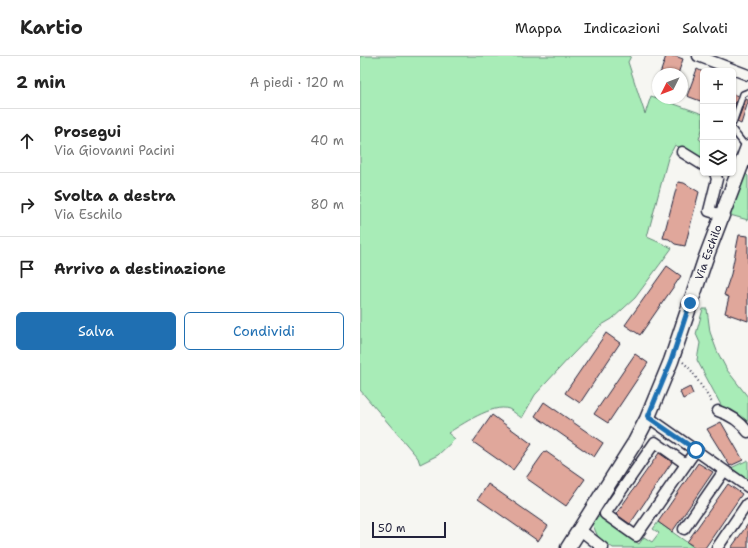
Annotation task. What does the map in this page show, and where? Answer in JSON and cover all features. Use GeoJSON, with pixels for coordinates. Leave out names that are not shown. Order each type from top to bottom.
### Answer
{"type":"FeatureCollection","features":[{"type":"Feature","properties":{"kind":"main road","name":"Via Eschilo"},"geometry":{"type":"LineString","coordinates":[[568,548],[635,442],[648,417],[674,352],[722,215],[745,158]]}},
{"type":"Feature","properties":{"kind":"street"},"geometry":{"type":"LineString","coordinates":[[698,56],[748,75]]}},
{"type":"Feature","properties":{"kind":"street"},"geometry":{"type":"LineString","coordinates":[[682,152],[700,163]]}},
{"type":"Feature","properties":{"kind":"street"},"geometry":{"type":"LineString","coordinates":[[716,176],[717,179],[709,211],[722,215]]}},
{"type":"Feature","properties":{"kind":"street"},"geometry":{"type":"LineString","coordinates":[[718,411],[741,423],[748,432]]}},
{"type":"Feature","properties":{"kind":"street"},"geometry":{"type":"LineString","coordinates":[[648,417],[748,487]]}},
{"type":"Feature","properties":{"kind":"street"},"geometry":{"type":"LineString","coordinates":[[686,464],[655,442],[604,514],[636,536],[696,450]]}},
{"type":"Feature","properties":{"kind":"street"},"geometry":{"type":"LineString","coordinates":[[684,529],[724,470]]}},
{"type":"Feature","properties":{"kind":"street"},"geometry":{"type":"LineString","coordinates":[[717,548],[747,504],[748,505]]}},
{"type":"Feature","properties":{"kind":"street"},"geometry":{"type":"LineString","coordinates":[[579,529],[602,548]]}},
{"type":"Feature","properties":{"kind":"lane"},"geometry":{"type":"LineString","coordinates":[[736,114],[743,94],[748,92]]}},
{"type":"Feature","properties":{"kind":"lane"},"geometry":{"type":"LineString","coordinates":[[736,137],[745,158]]}},
{"type":"Feature","properties":{"kind":"path"},"geometry":{"type":"LineString","coordinates":[[674,352],[691,370],[718,411]]}},
{"type":"Feature","properties":{"kind":"green space"},"geometry":{"type":"Polygon","coordinates":[[[360,56],[631,56],[628,62],[645,114],[651,96],[652,104],[674,104],[700,113],[700,159],[675,145],[668,158],[647,237],[672,248],[635,298],[612,319],[600,326],[535,395],[522,418],[509,409],[502,408],[477,416],[448,433],[455,439],[438,455],[420,464],[418,458],[360,390],[360,56]]]}},
{"type":"Feature","properties":{"kind":"green space"},"geometry":{"type":"Polygon","coordinates":[[[745,173],[748,176],[748,220],[730,215],[745,173]]]}},
{"type":"Feature","properties":{"kind":"green space"},"geometry":{"type":"Polygon","coordinates":[[[703,309],[707,309],[710,332],[717,351],[727,370],[748,397],[748,422],[738,414],[722,407],[697,360],[700,343],[696,334],[703,309]]]}},
{"type":"Feature","properties":{"kind":"green space"},"geometry":{"type":"Polygon","coordinates":[[[748,460],[748,480],[731,468],[748,460]]]}},
{"type":"Feature","properties":{"kind":"green space"},"geometry":{"type":"Polygon","coordinates":[[[597,515],[639,544],[644,537],[652,542],[659,533],[653,529],[658,522],[695,548],[613,548],[598,537],[592,523],[597,515]]]}},
{"type":"Feature","properties":{"kind":"building"},"geometry":{"type":"Polygon","coordinates":[[[666,56],[675,56],[683,59],[680,68],[662,68],[666,56]]]}},
{"type":"Feature","properties":{"kind":"building"},"geometry":{"type":"Polygon","coordinates":[[[697,69],[700,70],[700,101],[688,96],[697,69]]]}},
{"type":"Feature","properties":{"kind":"building"},"geometry":{"type":"Polygon","coordinates":[[[746,99],[748,102],[741,124],[737,122],[746,99]]]}},
{"type":"Feature","properties":{"kind":"building"},"geometry":{"type":"Polygon","coordinates":[[[678,182],[684,183],[699,192],[685,246],[675,244],[669,239],[663,238],[678,182]]]}},
{"type":"Feature","properties":{"kind":"building"},"geometry":{"type":"Polygon","coordinates":[[[739,235],[748,236],[748,321],[725,313],[729,297],[724,295],[731,274],[739,235]]]}},
{"type":"Feature","properties":{"kind":"building"},"geometry":{"type":"Polygon","coordinates":[[[667,266],[681,276],[640,335],[625,325],[667,266]]]}},
{"type":"Feature","properties":{"kind":"building"},"geometry":{"type":"Polygon","coordinates":[[[606,333],[620,343],[580,403],[565,393],[606,333]]]}},
{"type":"Feature","properties":{"kind":"building"},"geometry":{"type":"Polygon","coordinates":[[[635,354],[648,363],[608,423],[594,414],[635,354]]]}},
{"type":"Feature","properties":{"kind":"building"},"geometry":{"type":"Polygon","coordinates":[[[690,387],[693,394],[683,399],[680,392],[690,387]]]}},
{"type":"Feature","properties":{"kind":"building"},"geometry":{"type":"Polygon","coordinates":[[[544,402],[603,443],[594,457],[535,416],[544,402]]]}},
{"type":"Feature","properties":{"kind":"building"},"geometry":{"type":"Polygon","coordinates":[[[492,415],[532,444],[513,470],[473,442],[492,415]]]}},
{"type":"Feature","properties":{"kind":"building"},"geometry":{"type":"Polygon","coordinates":[[[721,422],[743,460],[730,466],[707,429],[721,422]]]}},
{"type":"Feature","properties":{"kind":"building"},"geometry":{"type":"Polygon","coordinates":[[[545,451],[585,479],[566,506],[526,478],[545,451]]]}},
{"type":"Feature","properties":{"kind":"building"},"geometry":{"type":"Polygon","coordinates":[[[659,453],[672,462],[630,524],[616,514],[659,453]]]}},
{"type":"Feature","properties":{"kind":"building"},"geometry":{"type":"Polygon","coordinates":[[[698,463],[713,472],[672,532],[658,522],[698,463]]]}},
{"type":"Feature","properties":{"kind":"building"},"geometry":{"type":"Polygon","coordinates":[[[488,484],[548,526],[538,541],[478,499],[488,484]]]}},
{"type":"Feature","properties":{"kind":"building"},"geometry":{"type":"Polygon","coordinates":[[[728,484],[742,494],[705,548],[696,548],[687,542],[728,484]]]}},
{"type":"Feature","properties":{"kind":"building"},"geometry":{"type":"Polygon","coordinates":[[[748,524],[748,548],[731,548],[748,524]]]}},
{"type":"Feature","properties":{"kind":"route"},"geometry":{"type":"LineString","coordinates":[[690,303],[671,361],[648,417],[696,450]]}}]}
